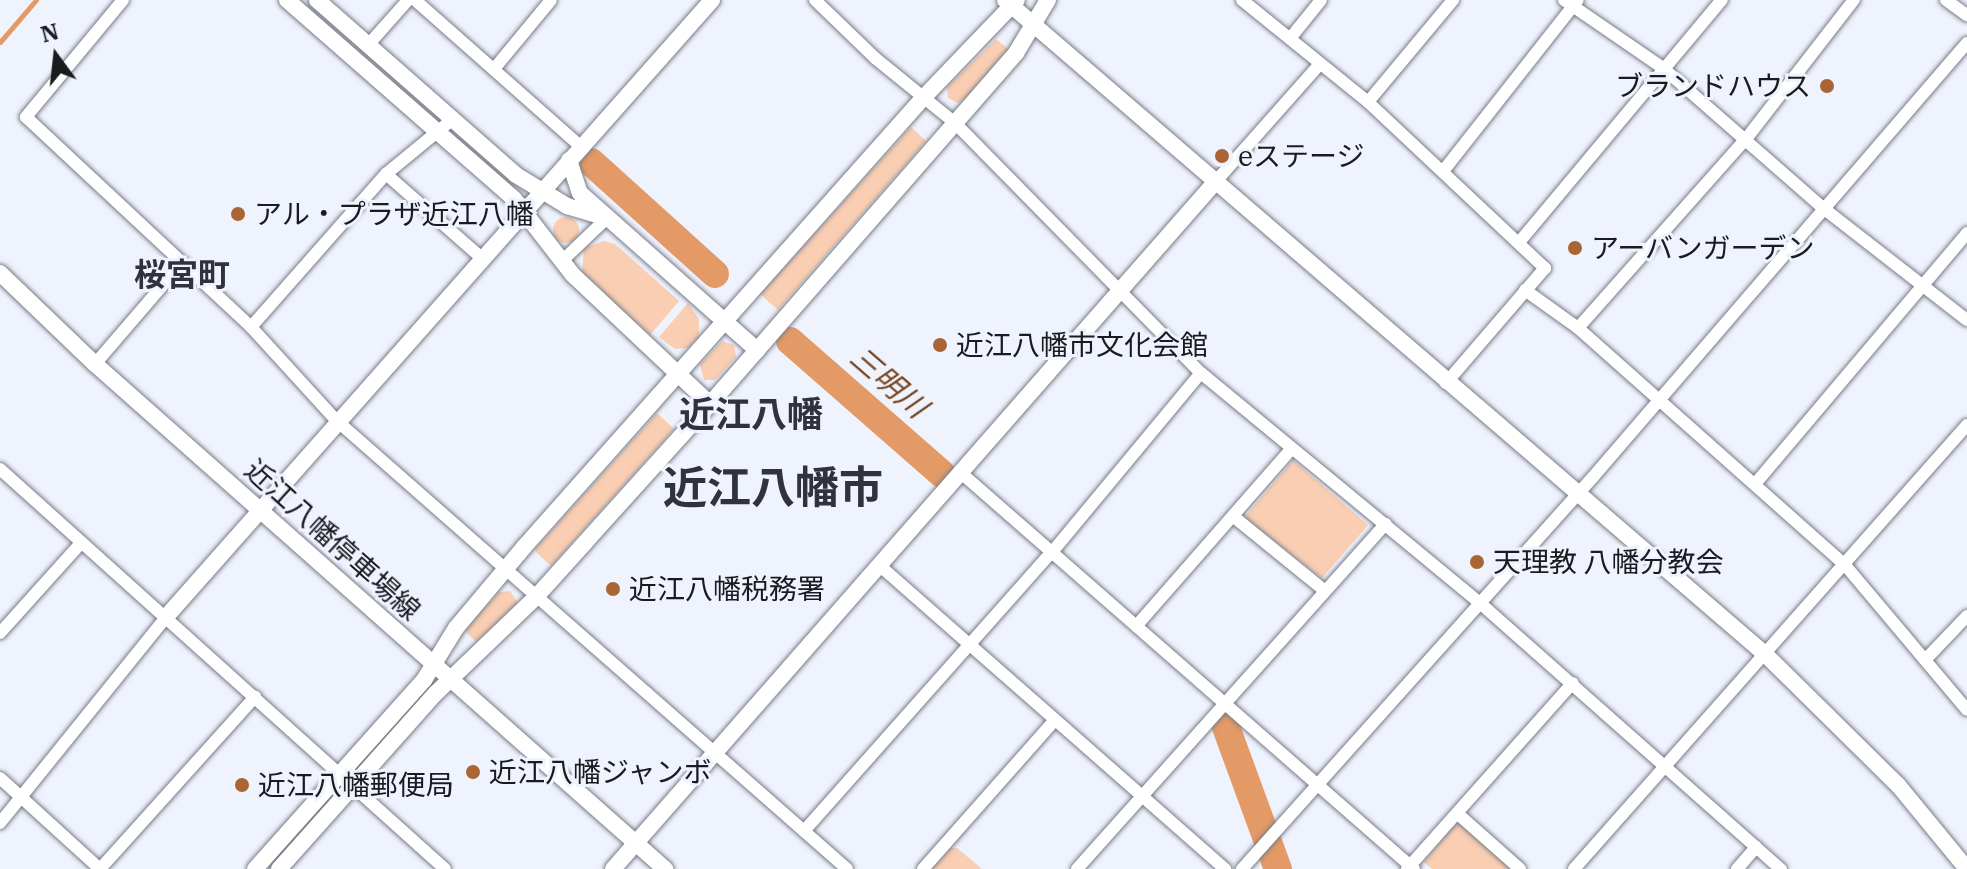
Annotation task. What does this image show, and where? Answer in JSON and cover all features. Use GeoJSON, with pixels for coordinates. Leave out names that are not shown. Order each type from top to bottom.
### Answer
{"type":"FeatureCollection","features":[{"type":"Feature","properties":{"kind":"street"},"geometry":{"type":"LineString","coordinates":[[123,0],[26,117],[251,327],[336,420],[536,597],[716,750],[847,869]]}},
{"type":"Feature","properties":{"kind":"street"},"geometry":{"type":"LineString","coordinates":[[287,0],[438,131],[523,211],[563,260],[710,404]]}},
{"type":"Feature","properties":{"kind":"street"},"geometry":{"type":"LineString","coordinates":[[317,0],[516,175],[542,191],[607,218]]}},
{"type":"Feature","properties":{"kind":"street"},"geometry":{"type":"LineString","coordinates":[[369,44],[408,0]]}},
{"type":"Feature","properties":{"kind":"street"},"geometry":{"type":"LineString","coordinates":[[415,0],[494,69],[575,154],[580,193],[757,350]]}},
{"type":"Feature","properties":{"kind":"street"},"geometry":{"type":"LineString","coordinates":[[494,69],[551,0]]}},
{"type":"Feature","properties":{"kind":"street"},"geometry":{"type":"LineString","coordinates":[[0,823],[166,617],[336,420],[484,260],[523,211],[712,0]]}},
{"type":"Feature","properties":{"kind":"street"},"geometry":{"type":"LineString","coordinates":[[815,0],[955,123],[1118,293],[1201,373],[1480,603],[1781,869]]}},
{"type":"Feature","properties":{"kind":"street"},"geometry":{"type":"LineString","coordinates":[[279,869],[450,680],[536,597],[710,404],[955,123],[1033,26],[1048,0]]}},
{"type":"Feature","properties":{"kind":"street"},"geometry":{"type":"LineString","coordinates":[[1242,0],[1292,36],[1318,66],[1368,102],[1521,240],[1545,268],[1446,383]]}},
{"type":"Feature","properties":{"kind":"street"},"geometry":{"type":"LineString","coordinates":[[1292,36],[1321,0]]}},
{"type":"Feature","properties":{"kind":"street"},"geometry":{"type":"LineString","coordinates":[[1368,102],[1453,0]]}},
{"type":"Feature","properties":{"kind":"street"},"geometry":{"type":"LineString","coordinates":[[1521,240],[1722,0]]}},
{"type":"Feature","properties":{"kind":"street"},"geometry":{"type":"LineString","coordinates":[[1578,328],[1746,139],[1854,0]]}},
{"type":"Feature","properties":{"kind":"street"},"geometry":{"type":"LineString","coordinates":[[1946,0],[1967,15]]}},
{"type":"Feature","properties":{"kind":"street"},"geometry":{"type":"LineString","coordinates":[[255,869],[424,680],[432,663],[506,570],[924,97],[1012,2],[1033,26],[1218,179],[1318,275],[1767,656],[1898,785],[1967,869]]}},
{"type":"Feature","properties":{"kind":"street"},"geometry":{"type":"LineString","coordinates":[[1444,170],[1572,2],[1663,68],[1823,208],[1967,320]]}},
{"type":"Feature","properties":{"kind":"street"},"geometry":{"type":"LineString","coordinates":[[1242,869],[1658,403],[1967,43]]}},
{"type":"Feature","properties":{"kind":"street"},"geometry":{"type":"LineString","coordinates":[[613,869],[1318,66]]}},
{"type":"Feature","properties":{"kind":"street"},"geometry":{"type":"LineString","coordinates":[[251,327],[386,174],[454,118]]}},
{"type":"Feature","properties":{"kind":"street"},"geometry":{"type":"LineString","coordinates":[[386,174],[484,260]]}},
{"type":"Feature","properties":{"kind":"street"},"geometry":{"type":"LineString","coordinates":[[563,260],[607,218]]}},
{"type":"Feature","properties":{"kind":"street"},"geometry":{"type":"LineString","coordinates":[[1755,484],[1922,282],[1967,233]]}},
{"type":"Feature","properties":{"kind":"street"},"geometry":{"type":"LineString","coordinates":[[95,364],[182,263]]}},
{"type":"Feature","properties":{"kind":"street","name":"近江八幡停車場線"},"geometry":{"type":"LineString","coordinates":[[0,273],[95,364],[665,869]]}},
{"type":"Feature","properties":{"kind":"street"},"geometry":{"type":"LineString","coordinates":[[1525,290],[1578,328],[1658,403],[1845,565],[1967,710]]}},
{"type":"Feature","properties":{"kind":"street"},"geometry":{"type":"LineString","coordinates":[[804,831],[1053,551],[1201,373]]}},
{"type":"Feature","properties":{"kind":"street"},"geometry":{"type":"LineString","coordinates":[[1574,869],[1664,766],[1767,656],[1967,425]]}},
{"type":"Feature","properties":{"kind":"street"},"geometry":{"type":"LineString","coordinates":[[1138,624],[1291,449]]}},
{"type":"Feature","properties":{"kind":"street"},"geometry":{"type":"LineString","coordinates":[[0,469],[445,869]]}},
{"type":"Feature","properties":{"kind":"street"},"geometry":{"type":"LineString","coordinates":[[960,472],[1226,701],[1410,868],[1573,683]]}},
{"type":"Feature","properties":{"kind":"street"},"geometry":{"type":"LineString","coordinates":[[1234,517],[1325,591]]}},
{"type":"Feature","properties":{"kind":"street"},"geometry":{"type":"LineString","coordinates":[[1077,869],[1386,524]]}},
{"type":"Feature","properties":{"kind":"street"},"geometry":{"type":"LineString","coordinates":[[0,633],[82,542]]}},
{"type":"Feature","properties":{"kind":"street"},"geometry":{"type":"LineString","coordinates":[[879,565],[1225,869]]}},
{"type":"Feature","properties":{"kind":"street"},"geometry":{"type":"LineString","coordinates":[[1925,660],[1967,616]]}},
{"type":"Feature","properties":{"kind":"street"},"geometry":{"type":"LineString","coordinates":[[0,778],[100,869],[255,697]]}},
{"type":"Feature","properties":{"kind":"street"},"geometry":{"type":"LineString","coordinates":[[923,869],[1055,720]]}},
{"type":"Feature","properties":{"kind":"street"},"geometry":{"type":"LineString","coordinates":[[1458,814],[1520,869]]}},
{"type":"Feature","properties":{"kind":"street"},"geometry":{"type":"LineString","coordinates":[[1737,869],[1756,847]]}},
{"type":"Feature","properties":{"kind":"shaded area"},"geometry":{"type":"Polygon","coordinates":[[[996,39],[1008,49],[965,99],[958,103],[948,98],[947,87],[996,39]]]}},
{"type":"Feature","properties":{"kind":"shaded area"},"geometry":{"type":"Polygon","coordinates":[[[911,127],[926,141],[778,310],[760,294],[911,127]]]}},
{"type":"Feature","properties":{"kind":"shaded area"},"geometry":{"type":"Polygon","coordinates":[[[566,217],[575,221],[579,230],[575,239],[566,243],[557,239],[553,230],[557,221],[566,217]]]}},
{"type":"Feature","properties":{"kind":"shaded area"},"geometry":{"type":"Polygon","coordinates":[[[604,241],[615,244],[679,301],[650,335],[582,273],[584,248],[604,241]]]}},
{"type":"Feature","properties":{"kind":"shaded area"},"geometry":{"type":"Polygon","coordinates":[[[688,303],[699,319],[699,338],[688,348],[675,349],[659,337],[688,303]]]}},
{"type":"Feature","properties":{"kind":"shaded area"},"geometry":{"type":"Polygon","coordinates":[[[722,341],[734,345],[736,357],[715,380],[704,380],[700,364],[722,341]]]}},
{"type":"Feature","properties":{"kind":"shaded area"},"geometry":{"type":"Polygon","coordinates":[[[657,413],[674,429],[551,566],[534,550],[657,413]]]}},
{"type":"Feature","properties":{"kind":"shaded area"},"geometry":{"type":"Polygon","coordinates":[[[1293,460],[1368,525],[1322,578],[1244,518],[1293,460]]]}},
{"type":"Feature","properties":{"kind":"shaded area"},"geometry":{"type":"Polygon","coordinates":[[[510,591],[518,603],[476,642],[464,630],[499,592],[510,591]]]}},
{"type":"Feature","properties":{"kind":"shaded area"},"geometry":{"type":"Polygon","coordinates":[[[1463,823],[1515,869],[1432,869],[1424,862],[1454,825],[1463,823]]]}},
{"type":"Feature","properties":{"kind":"shaded area"},"geometry":{"type":"Polygon","coordinates":[[[951,848],[957,848],[982,869],[931,869],[951,848]]]}},
{"type":"Feature","properties":{"kind":"waterway"},"geometry":{"type":"LineString","coordinates":[[0,42],[36,0]]}},
{"type":"Feature","properties":{"kind":"waterway","name":"三明川"},"geometry":{"type":"LineString","coordinates":[[591,162],[715,274]]}},
{"type":"Feature","properties":{"kind":"waterway","name":"三明川"},"geometry":{"type":"LineString","coordinates":[[790,341],[942,474]]}},
{"type":"Feature","properties":{"kind":"waterway","name":"三明川"},"geometry":{"type":"LineString","coordinates":[[1223,719],[1278,869]]}},
{"type":"Feature","properties":{"kind":"place","name":"ブランドハウス"},"geometry":{"type":"Point","coordinates":[1827,86]}},
{"type":"Feature","properties":{"kind":"place","name":"eステージ"},"geometry":{"type":"Point","coordinates":[1222,156]}},
{"type":"Feature","properties":{"kind":"place","name":"アル・プラザ近江八幡"},"geometry":{"type":"Point","coordinates":[238,214]}},
{"type":"Feature","properties":{"kind":"place","name":"アーバンガーデン"},"geometry":{"type":"Point","coordinates":[1575,248]}},
{"type":"Feature","properties":{"kind":"place","name":"近江八幡市文化会館"},"geometry":{"type":"Point","coordinates":[940,345]}},
{"type":"Feature","properties":{"kind":"place","name":"天理教 八幡分教会"},"geometry":{"type":"Point","coordinates":[1477,562]}},
{"type":"Feature","properties":{"kind":"place","name":"近江八幡税務署"},"geometry":{"type":"Point","coordinates":[613,589]}},
{"type":"Feature","properties":{"kind":"place","name":"近江八幡ジャンボ"},"geometry":{"type":"Point","coordinates":[473,772]}},
{"type":"Feature","properties":{"kind":"place","name":"近江八幡郵便局"},"geometry":{"type":"Point","coordinates":[242,785]}},
{"type":"Feature","properties":{"kind":"district","name":"桜宮町"},"geometry":{"type":"Point","coordinates":[182,274]}},
{"type":"Feature","properties":{"kind":"district","name":"近江八幡"},"geometry":{"type":"Point","coordinates":[751,414]}},
{"type":"Feature","properties":{"kind":"district","name":"近江八幡市"},"geometry":{"type":"Point","coordinates":[773,487]}}]}
